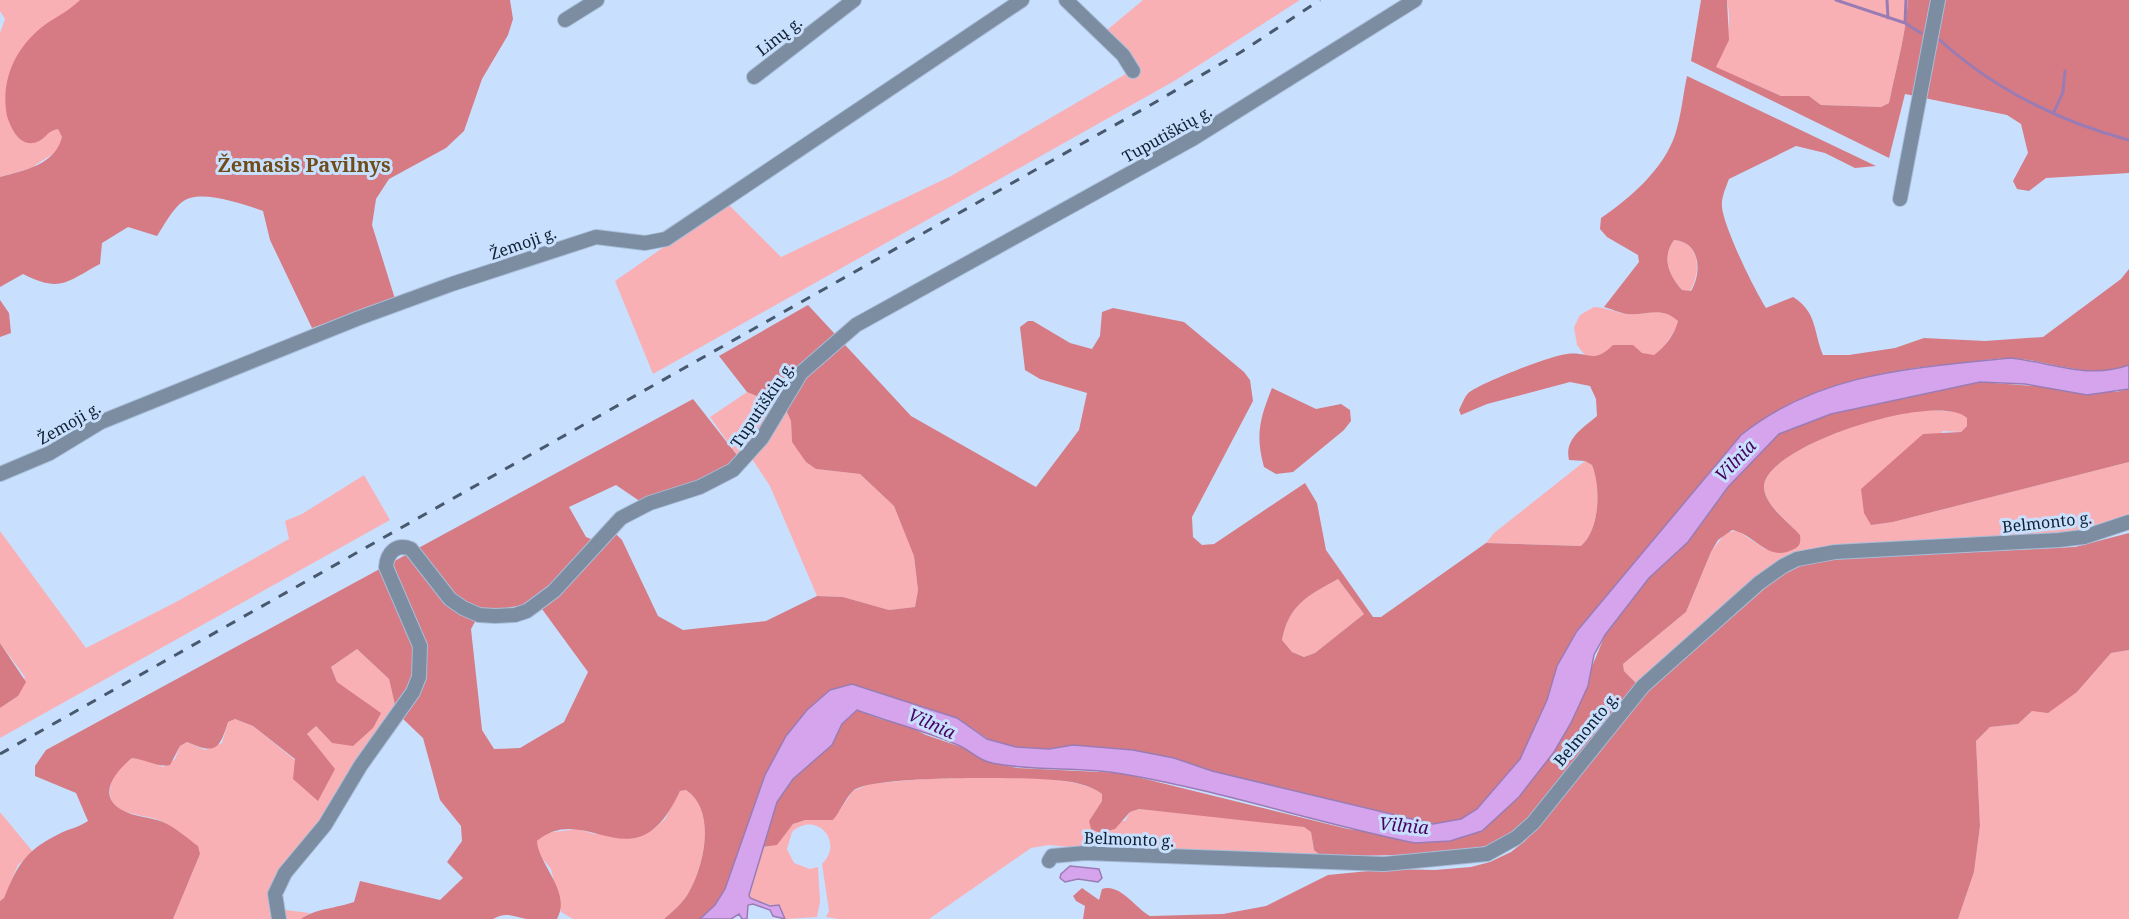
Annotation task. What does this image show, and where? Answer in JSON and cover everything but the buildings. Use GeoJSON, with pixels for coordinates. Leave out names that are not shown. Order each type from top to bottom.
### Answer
{"type":"FeatureCollection","features":[{"type":"Feature","properties":{"kind":"street"},"geometry":{"type":"LineString","coordinates":[[566,20],[597,0]]}},
{"type":"Feature","properties":{"kind":"street","name":"Linų g."},"geometry":{"type":"LineString","coordinates":[[754,77],[854,0]]}},
{"type":"Feature","properties":{"kind":"street","name":"Žemoji g."},"geometry":{"type":"LineString","coordinates":[[0,474],[50,453],[101,422],[359,318],[452,284],[596,237],[645,243],[666,240],[1022,0]]}},
{"type":"Feature","properties":{"kind":"street"},"geometry":{"type":"LineString","coordinates":[[1066,0],[1123,55],[1132,71]]}},
{"type":"Feature","properties":{"kind":"street","name":"Tuputiškių g."},"geometry":{"type":"LineString","coordinates":[[279,919],[275,894],[285,873],[325,825],[382,734],[412,692],[419,677],[420,646],[414,627],[398,597],[386,567],[387,557],[392,551],[405,547],[411,549],[450,599],[463,608],[479,615],[495,616],[515,615],[527,611],[554,591],[621,518],[650,503],[700,488],[734,470],[762,438],[801,373],[856,325],[1194,138],[1415,0]]}},
{"type":"Feature","properties":{"kind":"street"},"geometry":{"type":"LineString","coordinates":[[1900,199],[1938,0]]}},
{"type":"Feature","properties":{"kind":"street","name":"Belmonto g."},"geometry":{"type":"LineString","coordinates":[[1049,861],[1052,856],[1085,853],[1384,864],[1487,854],[1516,838],[1533,822],[1643,686],[1760,583],[1783,566],[1797,559],[1835,552],[2084,537],[2129,522]]}},
{"type":"Feature","properties":{"kind":"shaded area"},"geometry":{"type":"Polygon","coordinates":[[[0,0],[80,0],[74,7],[40,140],[49,131],[58,129],[62,137],[59,150],[31,168],[0,177],[0,33],[5,19],[0,11],[0,0]]]}},
{"type":"Feature","properties":{"kind":"shaded area"},"geometry":{"type":"Polygon","coordinates":[[[80,0],[510,0],[513,19],[508,35],[482,79],[464,131],[446,148],[389,179],[376,199],[372,225],[395,299],[312,328],[270,240],[263,211],[210,197],[190,198],[182,202],[168,218],[157,236],[128,227],[102,243],[100,264],[71,280],[55,284],[46,283],[23,274],[0,287],[0,177],[29,169],[46,160],[53,154],[62,137],[58,129],[33,143],[27,143],[18,137],[7,116],[5,102],[8,76],[26,42],[46,24],[80,0]]]}},
{"type":"Feature","properties":{"kind":"shaded area"},"geometry":{"type":"Polygon","coordinates":[[[1143,0],[1300,0],[1176,80],[653,374],[615,281],[727,203],[781,257],[951,176],[1136,68],[1107,30],[1143,0]]]}},
{"type":"Feature","properties":{"kind":"shaded area"},"geometry":{"type":"Polygon","coordinates":[[[1701,0],[1727,0],[1729,40],[1716,67],[1781,96],[1809,96],[1821,105],[1881,107],[1889,103],[1903,39],[1908,0],[2129,0],[2129,173],[2046,178],[2029,191],[2017,189],[2013,181],[2028,153],[2021,124],[2007,115],[1905,94],[1889,158],[1691,61],[1701,0]]]}},
{"type":"Feature","properties":{"kind":"shaded area"},"geometry":{"type":"Polygon","coordinates":[[[1727,0],[1908,0],[1903,39],[1889,103],[1881,107],[1821,105],[1809,96],[1781,96],[1715,67],[1728,35],[1727,0]]]}},
{"type":"Feature","properties":{"kind":"shaded area"},"geometry":{"type":"Polygon","coordinates":[[[1687,76],[1876,166],[1855,168],[1825,153],[1796,146],[1729,179],[1722,200],[1728,229],[1747,273],[1766,308],[1793,297],[1801,303],[1813,322],[1823,355],[1849,355],[1895,348],[1924,338],[1985,341],[2043,337],[2121,279],[2129,269],[2129,365],[2099,371],[2013,358],[1904,370],[1846,382],[1791,404],[1765,418],[1741,435],[1577,631],[1557,666],[1547,700],[1520,759],[1477,809],[1461,819],[1433,824],[1212,771],[1174,758],[1133,750],[1073,745],[1049,749],[1016,747],[988,739],[957,718],[852,684],[830,690],[807,710],[765,775],[725,889],[715,905],[700,919],[664,919],[689,892],[700,867],[703,853],[705,838],[701,810],[686,790],[680,791],[663,820],[646,834],[628,839],[574,829],[556,831],[537,841],[558,889],[560,909],[557,919],[527,919],[506,915],[493,919],[301,919],[319,911],[354,902],[360,881],[440,900],[463,878],[447,862],[462,841],[461,826],[440,800],[423,738],[396,709],[389,679],[357,649],[331,667],[337,682],[381,713],[373,728],[353,746],[332,743],[316,726],[307,734],[335,769],[318,801],[293,779],[295,759],[253,726],[235,719],[228,722],[222,739],[215,747],[204,748],[187,742],[180,746],[170,765],[132,758],[115,776],[109,790],[114,804],[137,816],[167,824],[198,846],[200,854],[173,919],[0,919],[0,901],[4,898],[23,860],[46,841],[88,821],[76,793],[35,776],[35,766],[46,750],[693,399],[737,455],[737,462],[707,479],[641,502],[616,485],[569,507],[586,537],[591,539],[598,534],[616,534],[622,540],[658,616],[683,630],[766,621],[817,596],[843,597],[889,610],[915,607],[918,590],[914,556],[894,506],[860,474],[816,469],[806,462],[792,442],[791,421],[787,412],[774,403],[747,392],[719,356],[808,305],[911,416],[1036,487],[1079,430],[1087,393],[1040,379],[1025,370],[1020,327],[1028,321],[1033,321],[1070,343],[1092,349],[1100,336],[1102,312],[1113,308],[1184,322],[1244,372],[1250,380],[1253,401],[1192,517],[1193,537],[1202,545],[1214,544],[1305,483],[1317,503],[1326,550],[1373,617],[1381,617],[1486,543],[1581,546],[1587,539],[1595,519],[1597,485],[1592,465],[1585,461],[1569,460],[1568,453],[1572,440],[1597,416],[1596,399],[1590,386],[1570,382],[1487,404],[1461,415],[1459,410],[1469,392],[1503,375],[1547,359],[1567,354],[1595,356],[1613,345],[1633,345],[1642,353],[1654,355],[1669,340],[1678,321],[1672,316],[1660,312],[1627,314],[1604,307],[1639,262],[1638,255],[1607,237],[1600,229],[1601,218],[1623,202],[1644,182],[1670,148],[1675,135],[1687,76]],[[1674,240],[1667,260],[1670,272],[1682,290],[1691,291],[1697,276],[1697,260],[1690,246],[1674,240]],[[1338,579],[1309,596],[1295,609],[1285,628],[1282,640],[1292,652],[1304,657],[1315,653],[1364,614],[1338,579]],[[528,604],[480,613],[471,629],[482,730],[494,749],[520,748],[564,722],[588,672],[542,609],[528,604]]]}},
{"type":"Feature","properties":{"kind":"shaded area"},"geometry":{"type":"Polygon","coordinates":[[[1674,240],[1683,242],[1694,252],[1697,267],[1694,284],[1690,291],[1682,290],[1668,266],[1668,253],[1674,240]]]}},
{"type":"Feature","properties":{"kind":"shaded area"},"geometry":{"type":"Polygon","coordinates":[[[0,300],[9,313],[11,333],[0,337],[0,300]]]}},
{"type":"Feature","properties":{"kind":"shaded area"},"geometry":{"type":"Polygon","coordinates":[[[1594,307],[1627,314],[1665,313],[1678,320],[1677,327],[1663,348],[1654,355],[1604,354],[1587,358],[1577,345],[1574,327],[1580,315],[1594,307]]]}},
{"type":"Feature","properties":{"kind":"shaded area"},"geometry":{"type":"Polygon","coordinates":[[[1980,382],[2116,392],[2129,389],[2129,462],[1893,522],[1871,525],[1864,513],[1861,489],[1923,434],[1961,432],[1967,426],[1967,418],[1949,411],[1922,411],[1888,417],[1819,440],[1790,456],[1771,472],[1764,488],[1768,501],[1800,535],[1798,546],[1783,553],[1775,552],[1768,550],[1748,536],[1732,530],[1718,540],[1686,612],[1623,664],[1624,671],[1637,684],[1532,814],[1509,837],[1492,849],[1465,853],[1322,857],[1314,850],[1311,832],[1304,827],[1139,809],[1130,812],[1115,829],[1100,833],[1091,829],[1089,821],[1102,801],[1102,794],[1091,788],[1060,780],[983,778],[918,779],[867,785],[851,793],[833,820],[805,820],[793,824],[777,845],[763,847],[777,802],[793,779],[832,745],[842,724],[857,710],[880,719],[906,725],[926,735],[961,747],[988,762],[1017,768],[1121,773],[1348,829],[1450,841],[1482,831],[1519,797],[1591,669],[1605,635],[1649,578],[1688,542],[1728,487],[1779,434],[1831,414],[1980,382]]]}},
{"type":"Feature","properties":{"kind":"shaded area"},"geometry":{"type":"Polygon","coordinates":[[[1272,388],[1316,409],[1341,404],[1350,410],[1351,421],[1344,430],[1293,472],[1276,474],[1264,467],[1261,456],[1260,427],[1272,388]]]}},
{"type":"Feature","properties":{"kind":"shaded area"},"geometry":{"type":"Polygon","coordinates":[[[747,392],[774,403],[787,412],[791,421],[792,442],[816,469],[860,474],[894,506],[914,555],[918,590],[915,607],[889,610],[843,597],[817,596],[770,486],[746,450],[737,462],[737,455],[710,417],[747,392]]]}},
{"type":"Feature","properties":{"kind":"shaded area"},"geometry":{"type":"Polygon","coordinates":[[[1924,410],[1961,412],[1967,417],[1967,426],[1961,432],[1943,431],[1871,525],[1893,522],[2129,462],[2129,517],[2085,533],[1821,549],[1637,684],[1624,671],[1623,664],[1686,612],[1711,552],[1726,532],[1738,531],[1765,549],[1800,535],[1773,507],[1765,494],[1767,477],[1777,466],[1808,445],[1845,429],[1879,418],[1924,410]]]}},
{"type":"Feature","properties":{"kind":"shaded area"},"geometry":{"type":"Polygon","coordinates":[[[1585,461],[1592,465],[1595,474],[1597,508],[1592,529],[1581,546],[1486,543],[1494,533],[1585,461]]]}},
{"type":"Feature","properties":{"kind":"shaded area"},"geometry":{"type":"Polygon","coordinates":[[[364,475],[390,520],[0,738],[0,708],[18,696],[25,677],[0,643],[0,531],[86,648],[176,602],[289,539],[285,521],[302,514],[364,475]]]}},
{"type":"Feature","properties":{"kind":"shaded area"},"geometry":{"type":"Polygon","coordinates":[[[2129,533],[2129,650],[2111,653],[2077,692],[2048,713],[2032,711],[2018,724],[1990,727],[1976,741],[1980,826],[1974,872],[1958,919],[1083,919],[1085,906],[1076,901],[1073,896],[1082,888],[1099,900],[1102,889],[1109,888],[1121,893],[1150,916],[1223,914],[1266,906],[1328,875],[1389,869],[1435,870],[1471,867],[1490,862],[1511,852],[1525,841],[1643,695],[1779,576],[1811,561],[2075,547],[2129,533]]]}},
{"type":"Feature","properties":{"kind":"shaded area"},"geometry":{"type":"Polygon","coordinates":[[[1338,579],[1364,614],[1315,653],[1304,657],[1292,652],[1282,640],[1289,618],[1301,602],[1338,579]]]}},
{"type":"Feature","properties":{"kind":"shaded area"},"geometry":{"type":"Polygon","coordinates":[[[0,643],[26,682],[18,696],[0,708],[0,643]]]}},
{"type":"Feature","properties":{"kind":"shaded area"},"geometry":{"type":"Polygon","coordinates":[[[357,649],[389,679],[396,709],[332,808],[273,890],[270,908],[310,913],[301,919],[173,919],[200,854],[165,823],[122,810],[116,806],[111,800],[110,791],[112,780],[117,772],[132,758],[144,759],[163,767],[175,759],[180,746],[187,742],[205,750],[222,743],[228,722],[235,719],[253,726],[295,760],[307,734],[316,726],[332,743],[337,682],[331,667],[357,649]]]}},
{"type":"Feature","properties":{"kind":"shaded area"},"geometry":{"type":"Polygon","coordinates":[[[2129,650],[2129,919],[1958,919],[1974,872],[1980,826],[1976,741],[1990,727],[2018,724],[2032,711],[2077,692],[2111,653],[2129,650]]]}},
{"type":"Feature","properties":{"kind":"shaded area"},"geometry":{"type":"Polygon","coordinates":[[[990,777],[1043,779],[1087,786],[1102,794],[1102,801],[1089,821],[1125,821],[1130,812],[1139,809],[1304,827],[1311,832],[1314,850],[1322,857],[1090,849],[1049,845],[1031,848],[929,919],[839,919],[826,917],[829,911],[822,864],[828,855],[829,838],[818,827],[810,825],[801,826],[792,832],[787,849],[794,863],[810,869],[818,867],[820,902],[817,917],[785,919],[780,908],[749,898],[763,847],[777,843],[787,829],[795,823],[816,819],[833,820],[853,791],[869,784],[924,779],[990,777]]]}},
{"type":"Feature","properties":{"kind":"shaded area"},"geometry":{"type":"Polygon","coordinates":[[[686,790],[701,810],[705,838],[700,867],[695,880],[678,907],[664,919],[573,919],[561,912],[551,869],[537,852],[537,841],[546,833],[577,829],[595,834],[653,830],[665,819],[680,791],[686,790]]]}},
{"type":"Feature","properties":{"kind":"shaded area"},"geometry":{"type":"Polygon","coordinates":[[[0,812],[33,852],[18,865],[4,898],[0,901],[0,812]]]}},
{"type":"Feature","properties":{"kind":"water","name":"Vilnia"},"geometry":{"type":"Polygon","coordinates":[[[2010,358],[2070,369],[2099,371],[2129,365],[2129,389],[2087,395],[2025,384],[1980,382],[1831,414],[1779,434],[1728,487],[1688,542],[1649,578],[1605,635],[1594,655],[1588,686],[1571,723],[1554,752],[1519,797],[1482,831],[1450,841],[1415,843],[1197,789],[1123,774],[992,763],[964,748],[922,731],[857,710],[842,724],[832,745],[793,779],[777,802],[749,895],[750,898],[770,906],[779,905],[785,919],[773,916],[770,910],[753,904],[748,905],[747,919],[742,919],[739,914],[731,919],[700,919],[715,905],[725,889],[765,775],[786,736],[807,710],[830,690],[852,684],[957,718],[987,739],[1016,747],[1049,749],[1073,745],[1133,750],[1174,758],[1212,771],[1433,824],[1461,819],[1477,809],[1520,759],[1547,700],[1557,666],[1577,631],[1741,435],[1771,414],[1803,398],[1835,386],[1903,370],[2010,358]]]}},
{"type":"Feature","properties":{"kind":"water"},"geometry":{"type":"Polygon","coordinates":[[[1070,866],[1099,869],[1102,878],[1098,882],[1078,879],[1065,882],[1060,878],[1061,874],[1070,866]]]}},
{"type":"Feature","properties":{"kind":"waterway"},"geometry":{"type":"LineString","coordinates":[[1836,0],[1905,23]]}},
{"type":"Feature","properties":{"kind":"waterway"},"geometry":{"type":"LineString","coordinates":[[1887,0],[1888,18]]}},
{"type":"Feature","properties":{"kind":"waterway"},"geometry":{"type":"LineString","coordinates":[[1906,0],[1905,23],[1921,33]]}},
{"type":"Feature","properties":{"kind":"waterway"},"geometry":{"type":"LineString","coordinates":[[1940,40],[1982,73],[2028,101],[2078,124],[2129,140]]}},
{"type":"Feature","properties":{"kind":"waterway"},"geometry":{"type":"LineString","coordinates":[[2054,112],[2063,92],[2065,71]]}},
{"type":"Feature","properties":{"kind":"railway"},"geometry":{"type":"LineString","coordinates":[[0,754],[1154,103],[1241,52],[1320,0]]}},
{"type":"Feature","properties":{"kind":"district","name":"Žemasis Pavilnys"},"geometry":{"type":"Point","coordinates":[304,164]}}]}
